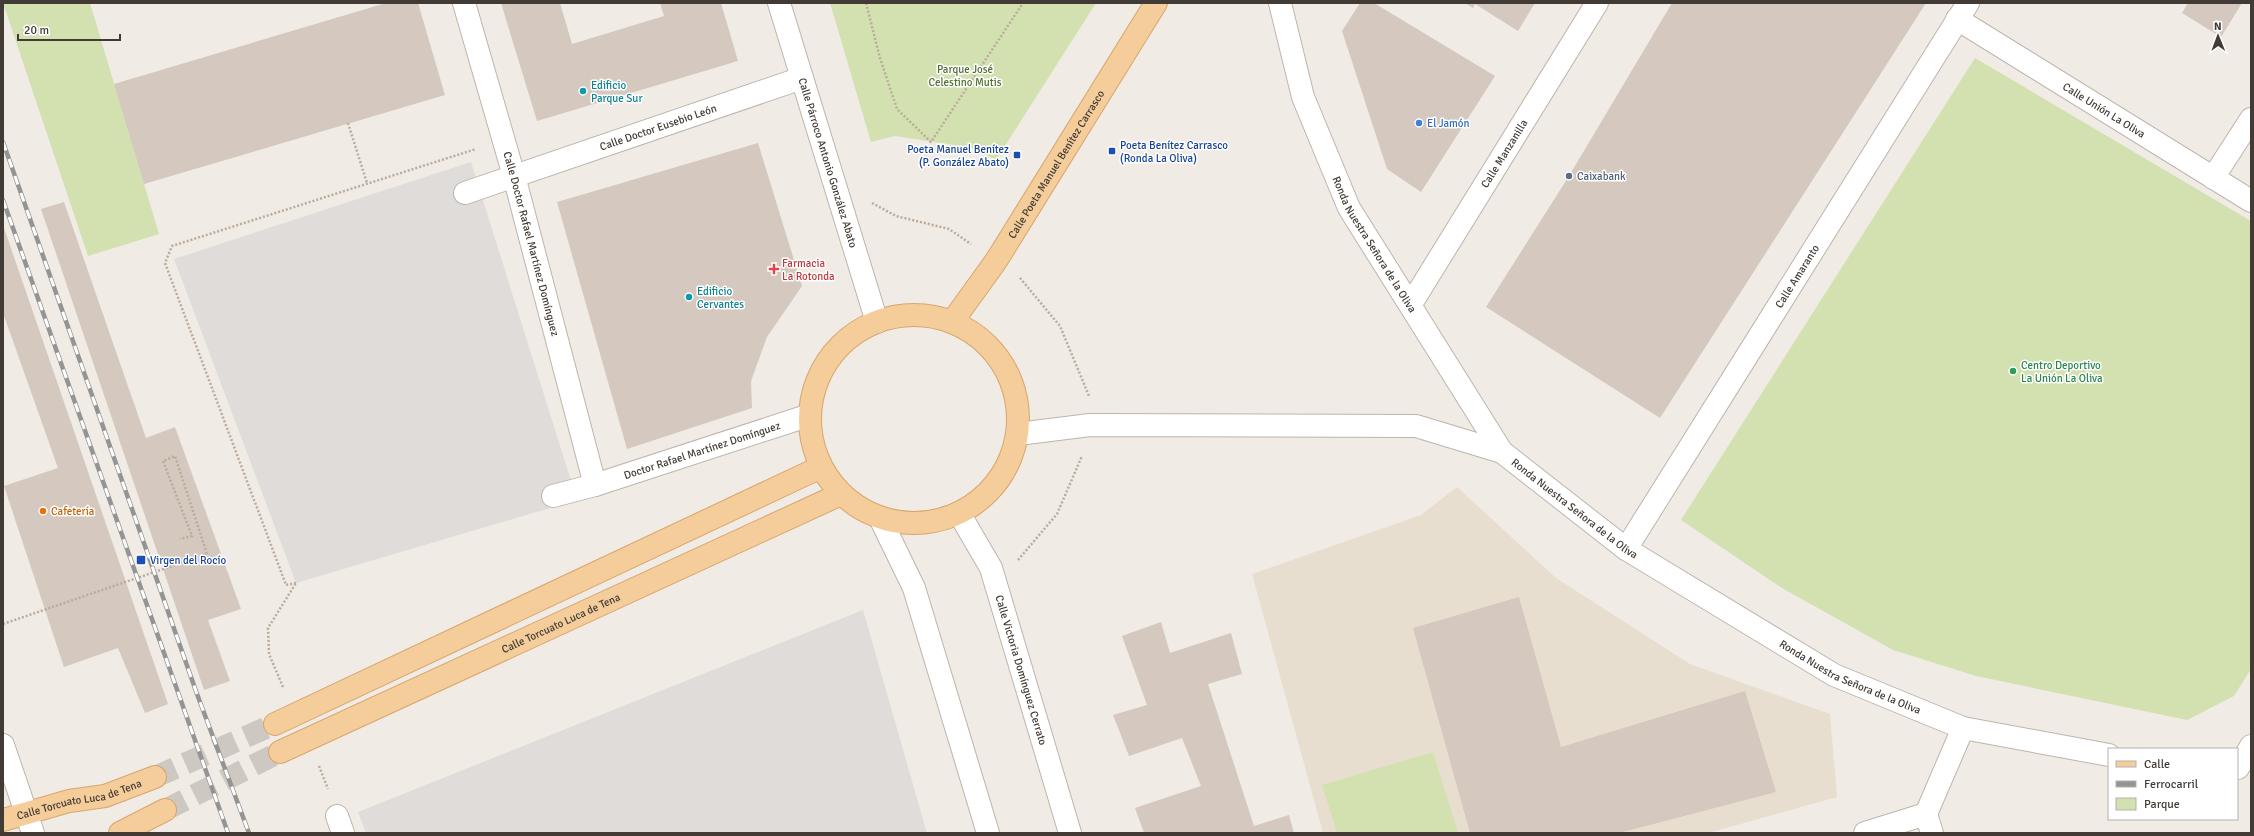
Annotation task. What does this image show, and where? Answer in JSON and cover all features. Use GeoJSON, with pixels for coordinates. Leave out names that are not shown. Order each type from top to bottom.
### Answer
{"type":"FeatureCollection","features":[{"type":"Feature","properties":{"kind":"main road","name":"Calle Poeta Manuel Benítez Carrasco"},"geometry":{"type":"LineString","coordinates":[[952,322],[996,261],[1156,3]]}},
{"type":"Feature","properties":{"kind":"main road"},"geometry":{"type":"LineString","coordinates":[[902,315],[927,316],[952,322],[977,335],[997,355],[1011,379],[1018,406],[1018,434],[1008,466],[988,494],[959,513],[933,522],[906,523],[880,518],[859,508],[842,494],[821,467],[812,441],[810,415],[815,385],[829,358],[850,336],[877,322],[902,315]]}},
{"type":"Feature","properties":{"kind":"main road"},"geometry":{"type":"LineString","coordinates":[[275,724],[821,467]]}},
{"type":"Feature","properties":{"kind":"main road","name":"Calle Torcuato Luca de Tena"},"geometry":{"type":"LineString","coordinates":[[280,752],[842,494]]}},
{"type":"Feature","properties":{"kind":"main road","name":"Calle Torcuato Luca de Tena"},"geometry":{"type":"LineString","coordinates":[[3,820],[26,812],[68,801],[105,796],[155,777]]}},
{"type":"Feature","properties":{"kind":"main road"},"geometry":{"type":"LineString","coordinates":[[120,833],[165,810]]}},
{"type":"Feature","properties":{"kind":"street","name":"Calle Doctor Rafael Martínez Domínguez"},"geometry":{"type":"LineString","coordinates":[[464,3],[514,176],[595,485]]}},
{"type":"Feature","properties":{"kind":"street","name":"Calle Párroco Antonio González Abato"},"geometry":{"type":"LineString","coordinates":[[779,3],[877,322]]}},
{"type":"Feature","properties":{"kind":"street","name":"Ronda Nuestra Señora de la Oliva"},"geometry":{"type":"LineString","coordinates":[[1280,3],[1303,97],[1349,208],[1411,304],[1502,452],[1626,549],[1834,675],[1963,728],[2108,755]]}},
{"type":"Feature","properties":{"kind":"street","name":"Calle Manzanilla"},"geometry":{"type":"LineString","coordinates":[[1411,304],[1598,3]]}},
{"type":"Feature","properties":{"kind":"street","name":"Calle Unión La Oliva"},"geometry":{"type":"LineString","coordinates":[[1962,11],[2213,178],[2251,201]]}},
{"type":"Feature","properties":{"kind":"street","name":"Calle Amaranto"},"geometry":{"type":"LineString","coordinates":[[1626,549],[1962,11]]}},
{"type":"Feature","properties":{"kind":"street","name":"Calle Doctor Eusebio León"},"geometry":{"type":"LineString","coordinates":[[465,193],[802,78]]}},
{"type":"Feature","properties":{"kind":"street"},"geometry":{"type":"LineString","coordinates":[[2213,178],[2251,119]]}},
{"type":"Feature","properties":{"kind":"street","name":"Doctor Rafael Martínez Domínguez"},"geometry":{"type":"LineString","coordinates":[[553,496],[595,485],[810,415]]}},
{"type":"Feature","properties":{"kind":"street"},"geometry":{"type":"LineString","coordinates":[[1018,434],[1090,425],[1416,426],[1502,452]]}},
{"type":"Feature","properties":{"kind":"street","name":"Calle Victoria Domínguez Cerrato"},"geometry":{"type":"LineString","coordinates":[[959,513],[991,568],[1070,833]]}},
{"type":"Feature","properties":{"kind":"street"},"geometry":{"type":"LineString","coordinates":[[880,518],[914,588],[988,833]]}},
{"type":"Feature","properties":{"kind":"street"},"geometry":{"type":"LineString","coordinates":[[1865,833],[1929,824],[1963,728]]}},
{"type":"Feature","properties":{"kind":"street"},"geometry":{"type":"LineString","coordinates":[[3,745],[33,833]]}},
{"type":"Feature","properties":{"kind":"street"},"geometry":{"type":"LineString","coordinates":[[2244,769],[2251,746]]}},
{"type":"Feature","properties":{"kind":"path"},"geometry":{"type":"LineString","coordinates":[[866,3],[880,58],[897,109],[932,142],[1023,3]]}},
{"type":"Feature","properties":{"kind":"path"},"geometry":{"type":"LineString","coordinates":[[348,123],[367,183]]}},
{"type":"Feature","properties":{"kind":"path"},"geometry":{"type":"LineString","coordinates":[[294,714],[269,654],[268,628],[296,583],[286,585],[165,263],[172,246],[504,140]]}},
{"type":"Feature","properties":{"kind":"path"},"geometry":{"type":"LineString","coordinates":[[866,200],[896,216],[949,229],[968,242]]}},
{"type":"Feature","properties":{"kind":"path"},"geometry":{"type":"LineString","coordinates":[[1024,282],[1060,326],[1087,390],[1090,402]]}},
{"type":"Feature","properties":{"kind":"path"},"geometry":{"type":"LineString","coordinates":[[1016,563],[1057,514],[1085,449]]}},
{"type":"Feature","properties":{"kind":"path"},"geometry":{"type":"LineString","coordinates":[[3,624],[207,554],[174,456],[163,461],[192,536],[180,539]]}},
{"type":"Feature","properties":{"kind":"path"},"geometry":{"type":"LineString","coordinates":[[310,739],[340,824]]}},
{"type":"Feature","properties":{"kind":"shaded area"},"geometry":{"type":"Polygon","coordinates":[[[471,162],[577,500],[296,583],[174,259],[471,162]]]}},
{"type":"Feature","properties":{"kind":"shaded area"},"geometry":{"type":"Polygon","coordinates":[[[1457,487],[1556,578],[1690,664],[1830,714],[1837,797],[1708,833],[1323,833],[1252,574],[1421,515],[1457,487]]]}},
{"type":"Feature","properties":{"kind":"shaded area"},"geometry":{"type":"Polygon","coordinates":[[[863,610],[927,833],[366,833],[358,812],[863,610]]]}},
{"type":"Feature","properties":{"kind":"green space"},"geometry":{"type":"Polygon","coordinates":[[[3,3],[90,3],[159,234],[88,256],[3,3]]]}},
{"type":"Feature","properties":{"kind":"green space","name":"Parque José Celestino Mutis"},"geometry":{"type":"Polygon","coordinates":[[[830,3],[1096,3],[996,160],[973,148],[895,136],[871,142],[830,3]]]}},
{"type":"Feature","properties":{"kind":"green space","name":"Centro Deportivo La Unión La Oliva"},"geometry":{"type":"Polygon","coordinates":[[[1975,58],[2251,221],[2251,669],[2234,696],[2187,720],[1976,676],[1893,650],[1782,588],[1681,520],[1975,58]]]}},
{"type":"Feature","properties":{"kind":"green space"},"geometry":{"type":"Polygon","coordinates":[[[1433,752],[1458,833],[1337,833],[1322,785],[1433,752]]]}},
{"type":"Feature","properties":{"kind":"building"},"geometry":{"type":"Polygon","coordinates":[[[386,3],[418,3],[445,95],[144,184],[114,84],[386,3]]]}},
{"type":"Feature","properties":{"kind":"building","name":"Edificio Parque Sur"},"geometry":{"type":"Polygon","coordinates":[[[501,3],[560,3],[572,44],[664,16],[660,3],[721,3],[738,61],[537,121],[501,3]]]}},
{"type":"Feature","properties":{"kind":"building","name":"El Jamón"},"geometry":{"type":"Polygon","coordinates":[[[1360,3],[1374,3],[1495,76],[1421,192],[1387,169],[1342,31],[1360,3]]]}},
{"type":"Feature","properties":{"kind":"building"},"geometry":{"type":"Polygon","coordinates":[[[1465,3],[1535,3],[1518,31],[1475,4],[1473,8],[1465,3]]]}},
{"type":"Feature","properties":{"kind":"building"},"geometry":{"type":"Polygon","coordinates":[[[1672,3],[1926,3],[1660,418],[1486,307],[1569,176],[1672,3]]]}},
{"type":"Feature","properties":{"kind":"building"},"geometry":{"type":"Polygon","coordinates":[[[2188,3],[2242,3],[2221,37],[2182,13],[2188,3]]]}},
{"type":"Feature","properties":{"kind":"building","name":"Edificio Cervantes"},"geometry":{"type":"Polygon","coordinates":[[[758,143],[802,286],[767,337],[751,381],[752,408],[627,449],[557,202],[758,143]]]}},
{"type":"Feature","properties":{"kind":"building"},"geometry":{"type":"Polygon","coordinates":[[[64,202],[146,438],[175,427],[241,609],[208,620],[230,681],[204,690],[41,209],[64,202]]]}},
{"type":"Feature","properties":{"kind":"building","name":"Virgen del Rocío"},"geometry":{"type":"Polygon","coordinates":[[[3,225],[168,704],[145,713],[118,648],[64,667],[4,486],[58,468],[3,313],[3,225]]]}},
{"type":"Feature","properties":{"kind":"building"},"geometry":{"type":"Polygon","coordinates":[[[1519,597],[1561,747],[1745,691],[1776,792],[1619,833],[1470,833],[1413,628],[1519,597]]]}},
{"type":"Feature","properties":{"kind":"building"},"geometry":{"type":"Polygon","coordinates":[[[1161,622],[1170,653],[1231,633],[1242,674],[1208,684],[1254,826],[1289,815],[1294,833],[1144,833],[1135,808],[1201,786],[1182,738],[1129,756],[1113,715],[1147,705],[1122,636],[1161,622]]]}},
{"type":"Feature","properties":{"kind":"tunnel"},"geometry":{"type":"LineString","coordinates":[[155,777],[275,724]]}},
{"type":"Feature","properties":{"kind":"tunnel"},"geometry":{"type":"LineString","coordinates":[[165,810],[280,752]]}},
{"type":"Feature","properties":{"kind":"railway"},"geometry":{"type":"LineString","coordinates":[[3,142],[197,694],[249,833]]}},
{"type":"Feature","properties":{"kind":"railway"},"geometry":{"type":"LineString","coordinates":[[3,200],[228,833]]}},
{"type":"Feature","properties":{"kind":"place","name":"Edificio Parque Sur"},"geometry":{"type":"Point","coordinates":[583,91]}},
{"type":"Feature","properties":{"kind":"place","name":"El Jamón"},"geometry":{"type":"Point","coordinates":[1419,123]}},
{"type":"Feature","properties":{"kind":"place","name":"Poeta Benítez Carrasco (Ronda La Oliva)"},"geometry":{"type":"Point","coordinates":[1112,151]}},
{"type":"Feature","properties":{"kind":"place","name":"Poeta Manuel Benítez (P. González Abato)"},"geometry":{"type":"Point","coordinates":[1017,155]}},
{"type":"Feature","properties":{"kind":"place","name":"Caixabank"},"geometry":{"type":"Point","coordinates":[1569,176]}},
{"type":"Feature","properties":{"kind":"place","name":"Farmacia La Rotonda"},"geometry":{"type":"Point","coordinates":[774,269]}},
{"type":"Feature","properties":{"kind":"place","name":"Edificio Cervantes"},"geometry":{"type":"Point","coordinates":[689,297]}},
{"type":"Feature","properties":{"kind":"place","name":"Centro Deportivo La Unión La Oliva"},"geometry":{"type":"Point","coordinates":[2013,371]}},
{"type":"Feature","properties":{"kind":"place","name":"Cafetería"},"geometry":{"type":"Point","coordinates":[43,511]}},
{"type":"Feature","properties":{"kind":"place","name":"Virgen del Rocío"},"geometry":{"type":"Point","coordinates":[141,560]}}]}
